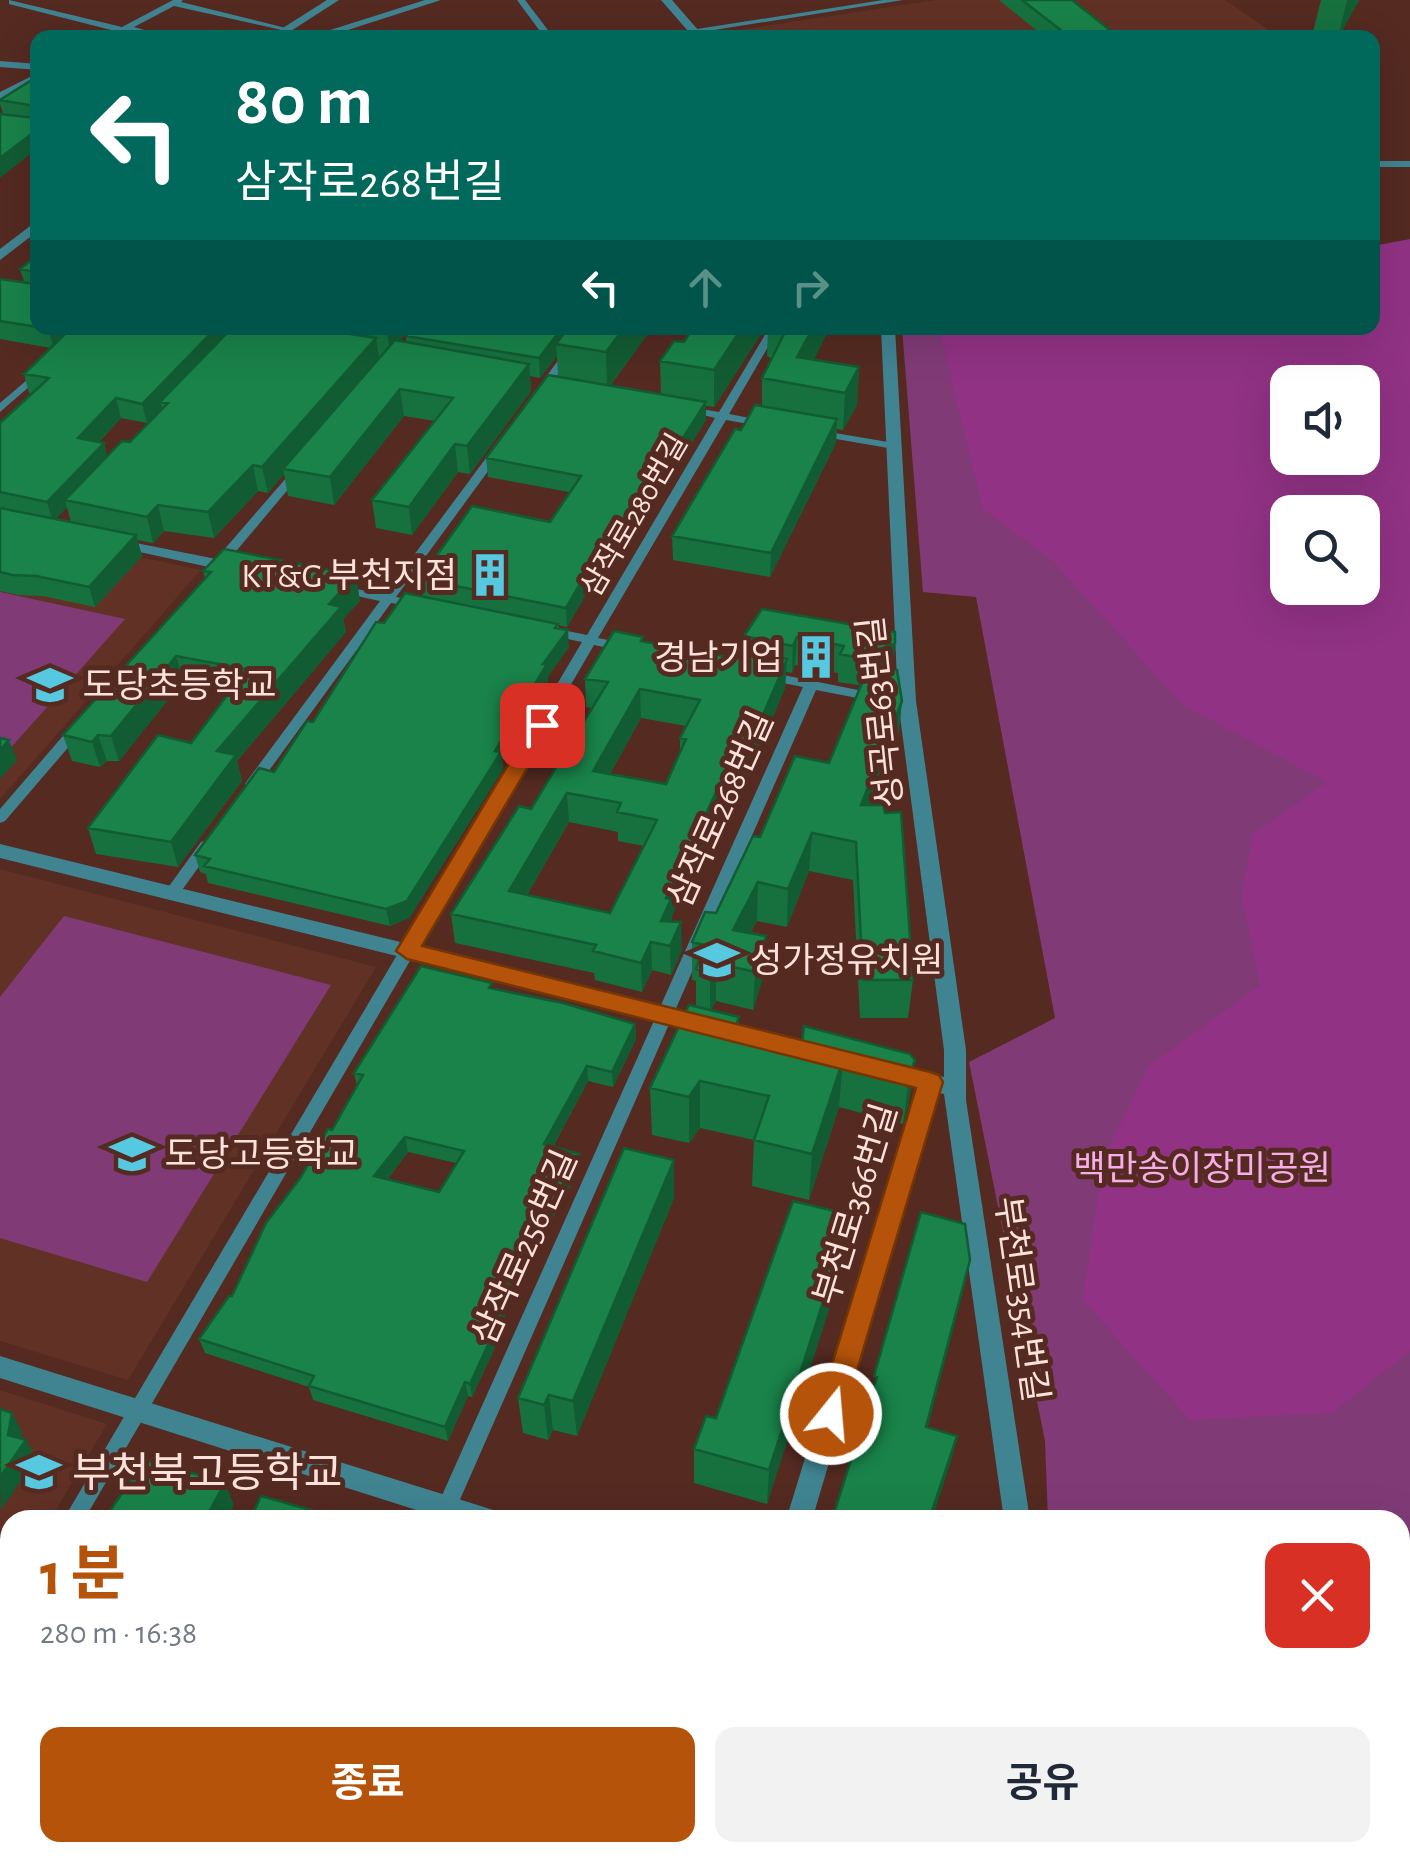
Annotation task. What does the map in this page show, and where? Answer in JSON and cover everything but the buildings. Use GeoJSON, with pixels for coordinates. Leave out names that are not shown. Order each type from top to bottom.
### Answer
{"type":"FeatureCollection","features":[{"type":"Feature","properties":{"kind":"street"},"geometry":{"type":"LineString","coordinates":[[666,0],[693,30]]}},
{"type":"Feature","properties":{"kind":"street"},"geometry":{"type":"LineString","coordinates":[[286,29],[327,1]]}},
{"type":"Feature","properties":{"kind":"street"},"geometry":{"type":"LineString","coordinates":[[336,30],[430,1]]}},
{"type":"Feature","properties":{"kind":"street"},"geometry":{"type":"LineString","coordinates":[[0,64],[30,66]]}},
{"type":"Feature","properties":{"kind":"street"},"geometry":{"type":"LineString","coordinates":[[0,256],[30,231]]}},
{"type":"Feature","properties":{"kind":"street","name":"성곡로63번길"},"geometry":{"type":"LineString","coordinates":[[888,335],[906,701],[957,1089]]}},
{"type":"Feature","properties":{"kind":"street"},"geometry":{"type":"LineString","coordinates":[[0,850],[957,1089]]}},
{"type":"Feature","properties":{"kind":"street","name":"부천로366번길"},"geometry":{"type":"LineString","coordinates":[[803,1510],[930,1082]]}},
{"type":"Feature","properties":{"kind":"street","name":"부천로354번길"},"geometry":{"type":"LineString","coordinates":[[957,1089],[955,1100],[1016,1510]]}},
{"type":"Feature","properties":{"kind":"street"},"geometry":{"type":"LineString","coordinates":[[0,1367],[432,1510]]}},
{"type":"Feature","properties":{"kind":"lane"},"geometry":{"type":"LineString","coordinates":[[152,0],[286,29]]}},
{"type":"Feature","properties":{"kind":"lane"},"geometry":{"type":"LineString","coordinates":[[521,0],[544,30]]}},
{"type":"Feature","properties":{"kind":"lane"},"geometry":{"type":"LineString","coordinates":[[812,0],[823,12]]}},
{"type":"Feature","properties":{"kind":"lane"},"geometry":{"type":"LineString","coordinates":[[720,30],[900,0]]}},
{"type":"Feature","properties":{"kind":"lane"},"geometry":{"type":"LineString","coordinates":[[0,8],[15,1],[129,30]]}},
{"type":"Feature","properties":{"kind":"lane"},"geometry":{"type":"LineString","coordinates":[[124,29],[175,3]]}},
{"type":"Feature","properties":{"kind":"lane"},"geometry":{"type":"LineString","coordinates":[[0,96],[30,79]]}},
{"type":"Feature","properties":{"kind":"lane"},"geometry":{"type":"LineString","coordinates":[[1380,164],[1410,164]]}},
{"type":"Feature","properties":{"kind":"lane"},"geometry":{"type":"LineString","coordinates":[[534,400],[582,335]]}},
{"type":"Feature","properties":{"kind":"lane","name":"삼작로280번길"},"geometry":{"type":"LineString","coordinates":[[590,640],[770,335]]}},
{"type":"Feature","properties":{"kind":"lane"},"geometry":{"type":"LineString","coordinates":[[0,409],[58,354]]}},
{"type":"Feature","properties":{"kind":"lane"},"geometry":{"type":"LineString","coordinates":[[526,382],[564,388]]}},
{"type":"Feature","properties":{"kind":"lane"},"geometry":{"type":"LineString","coordinates":[[682,409],[779,426]]}},
{"type":"Feature","properties":{"kind":"lane"},"geometry":{"type":"LineString","coordinates":[[798,429],[894,446]]}},
{"type":"Feature","properties":{"kind":"lane"},"geometry":{"type":"LineString","coordinates":[[238,802],[511,431]]}},
{"type":"Feature","properties":{"kind":"lane"},"geometry":{"type":"LineString","coordinates":[[206,579],[306,462]]}},
{"type":"Feature","properties":{"kind":"lane"},"geometry":{"type":"LineString","coordinates":[[110,542],[237,568]]}},
{"type":"Feature","properties":{"kind":"lane"},"geometry":{"type":"LineString","coordinates":[[332,587],[425,606]]}},
{"type":"Feature","properties":{"kind":"lane","name":"삼작로280번길"},"geometry":{"type":"LineString","coordinates":[[535,628],[645,651]]}},
{"type":"Feature","properties":{"kind":"lane"},"geometry":{"type":"LineString","coordinates":[[79,1510],[590,640]]}},
{"type":"Feature","properties":{"kind":"lane"},"geometry":{"type":"LineString","coordinates":[[756,674],[906,701]]}},
{"type":"Feature","properties":{"kind":"lane","name":"삼작로268번길"},"geometry":{"type":"LineString","coordinates":[[665,1014],[810,685]]}},
{"type":"Feature","properties":{"kind":"lane"},"geometry":{"type":"LineString","coordinates":[[0,818],[90,714]]}},
{"type":"Feature","properties":{"kind":"lane"},"geometry":{"type":"LineString","coordinates":[[172,893],[216,832]]}},
{"type":"Feature","properties":{"kind":"lane","name":"삼작로256번길"},"geometry":{"type":"LineString","coordinates":[[446,1510],[665,1014]]}},
{"type":"Feature","properties":{"kind":"shaded area"},"geometry":{"type":"Polygon","coordinates":[[[935,0],[1225,0],[1269,30],[740,30],[935,0]]]}},
{"type":"Feature","properties":{"kind":"shaded area","name":"도당초등학교"},"geometry":{"type":"Polygon","coordinates":[[[0,527],[201,570],[0,799],[0,527]]]}},
{"type":"Feature","properties":{"kind":"shaded area","name":"도당고등학교"},"geometry":{"type":"Polygon","coordinates":[[[0,869],[376,967],[128,1380],[0,1341],[0,869]]]}},
{"type":"Feature","properties":{"kind":"shaded area","name":"부천북고등학교"},"geometry":{"type":"Polygon","coordinates":[[[0,1390],[107,1424],[56,1510],[0,1510],[0,1390]]]}},
{"type":"Feature","properties":{"kind":"green space"},"geometry":{"type":"Polygon","coordinates":[[[1410,239],[1410,1351],[1332,1413],[1190,1420],[1083,1300],[1104,1157],[1149,1066],[1260,985],[1242,896],[1253,834],[1327,782],[1183,705],[1052,560],[983,509],[941,335],[1380,335],[1380,245],[1410,239]]]}},
{"type":"Feature","properties":{"kind":"green space","name":"백만송이장미공원"},"geometry":{"type":"Polygon","coordinates":[[[903,335],[1032,335],[1410,791],[1410,1510],[1048,1510],[1045,1441],[969,1062],[1055,1018],[976,597],[923,592],[903,335]]]}},
{"type":"Feature","properties":{"kind":"green space"},"geometry":{"type":"Polygon","coordinates":[[[0,592],[125,619],[8,751],[0,750],[0,592]]]}},
{"type":"Feature","properties":{"kind":"green space","name":"도당고등학교"},"geometry":{"type":"Polygon","coordinates":[[[64,916],[331,985],[147,1282],[0,1238],[0,997],[64,916]]]}},
{"type":"Feature","properties":{"kind":"place","name":"KT&G 부천지점"},"geometry":{"type":"Point","coordinates":[490,575]}},
{"type":"Feature","properties":{"kind":"place","name":"경남기업"},"geometry":{"type":"Point","coordinates":[816,657]}},
{"type":"Feature","properties":{"kind":"place","name":"도당초등학교"},"geometry":{"type":"Point","coordinates":[50,685]}},
{"type":"Feature","properties":{"kind":"place","name":"성가정유치원"},"geometry":{"type":"Point","coordinates":[717,960]}},
{"type":"Feature","properties":{"kind":"place","name":"도당고등학교"},"geometry":{"type":"Point","coordinates":[132,1154]}},
{"type":"Feature","properties":{"kind":"place","name":"부천북고등학교"},"geometry":{"type":"Point","coordinates":[39,1472]}},
{"type":"Feature","properties":{"kind":"route"},"geometry":{"type":"LineString","coordinates":[[542,725],[407,951],[930,1082],[831,1414]]}}]}
